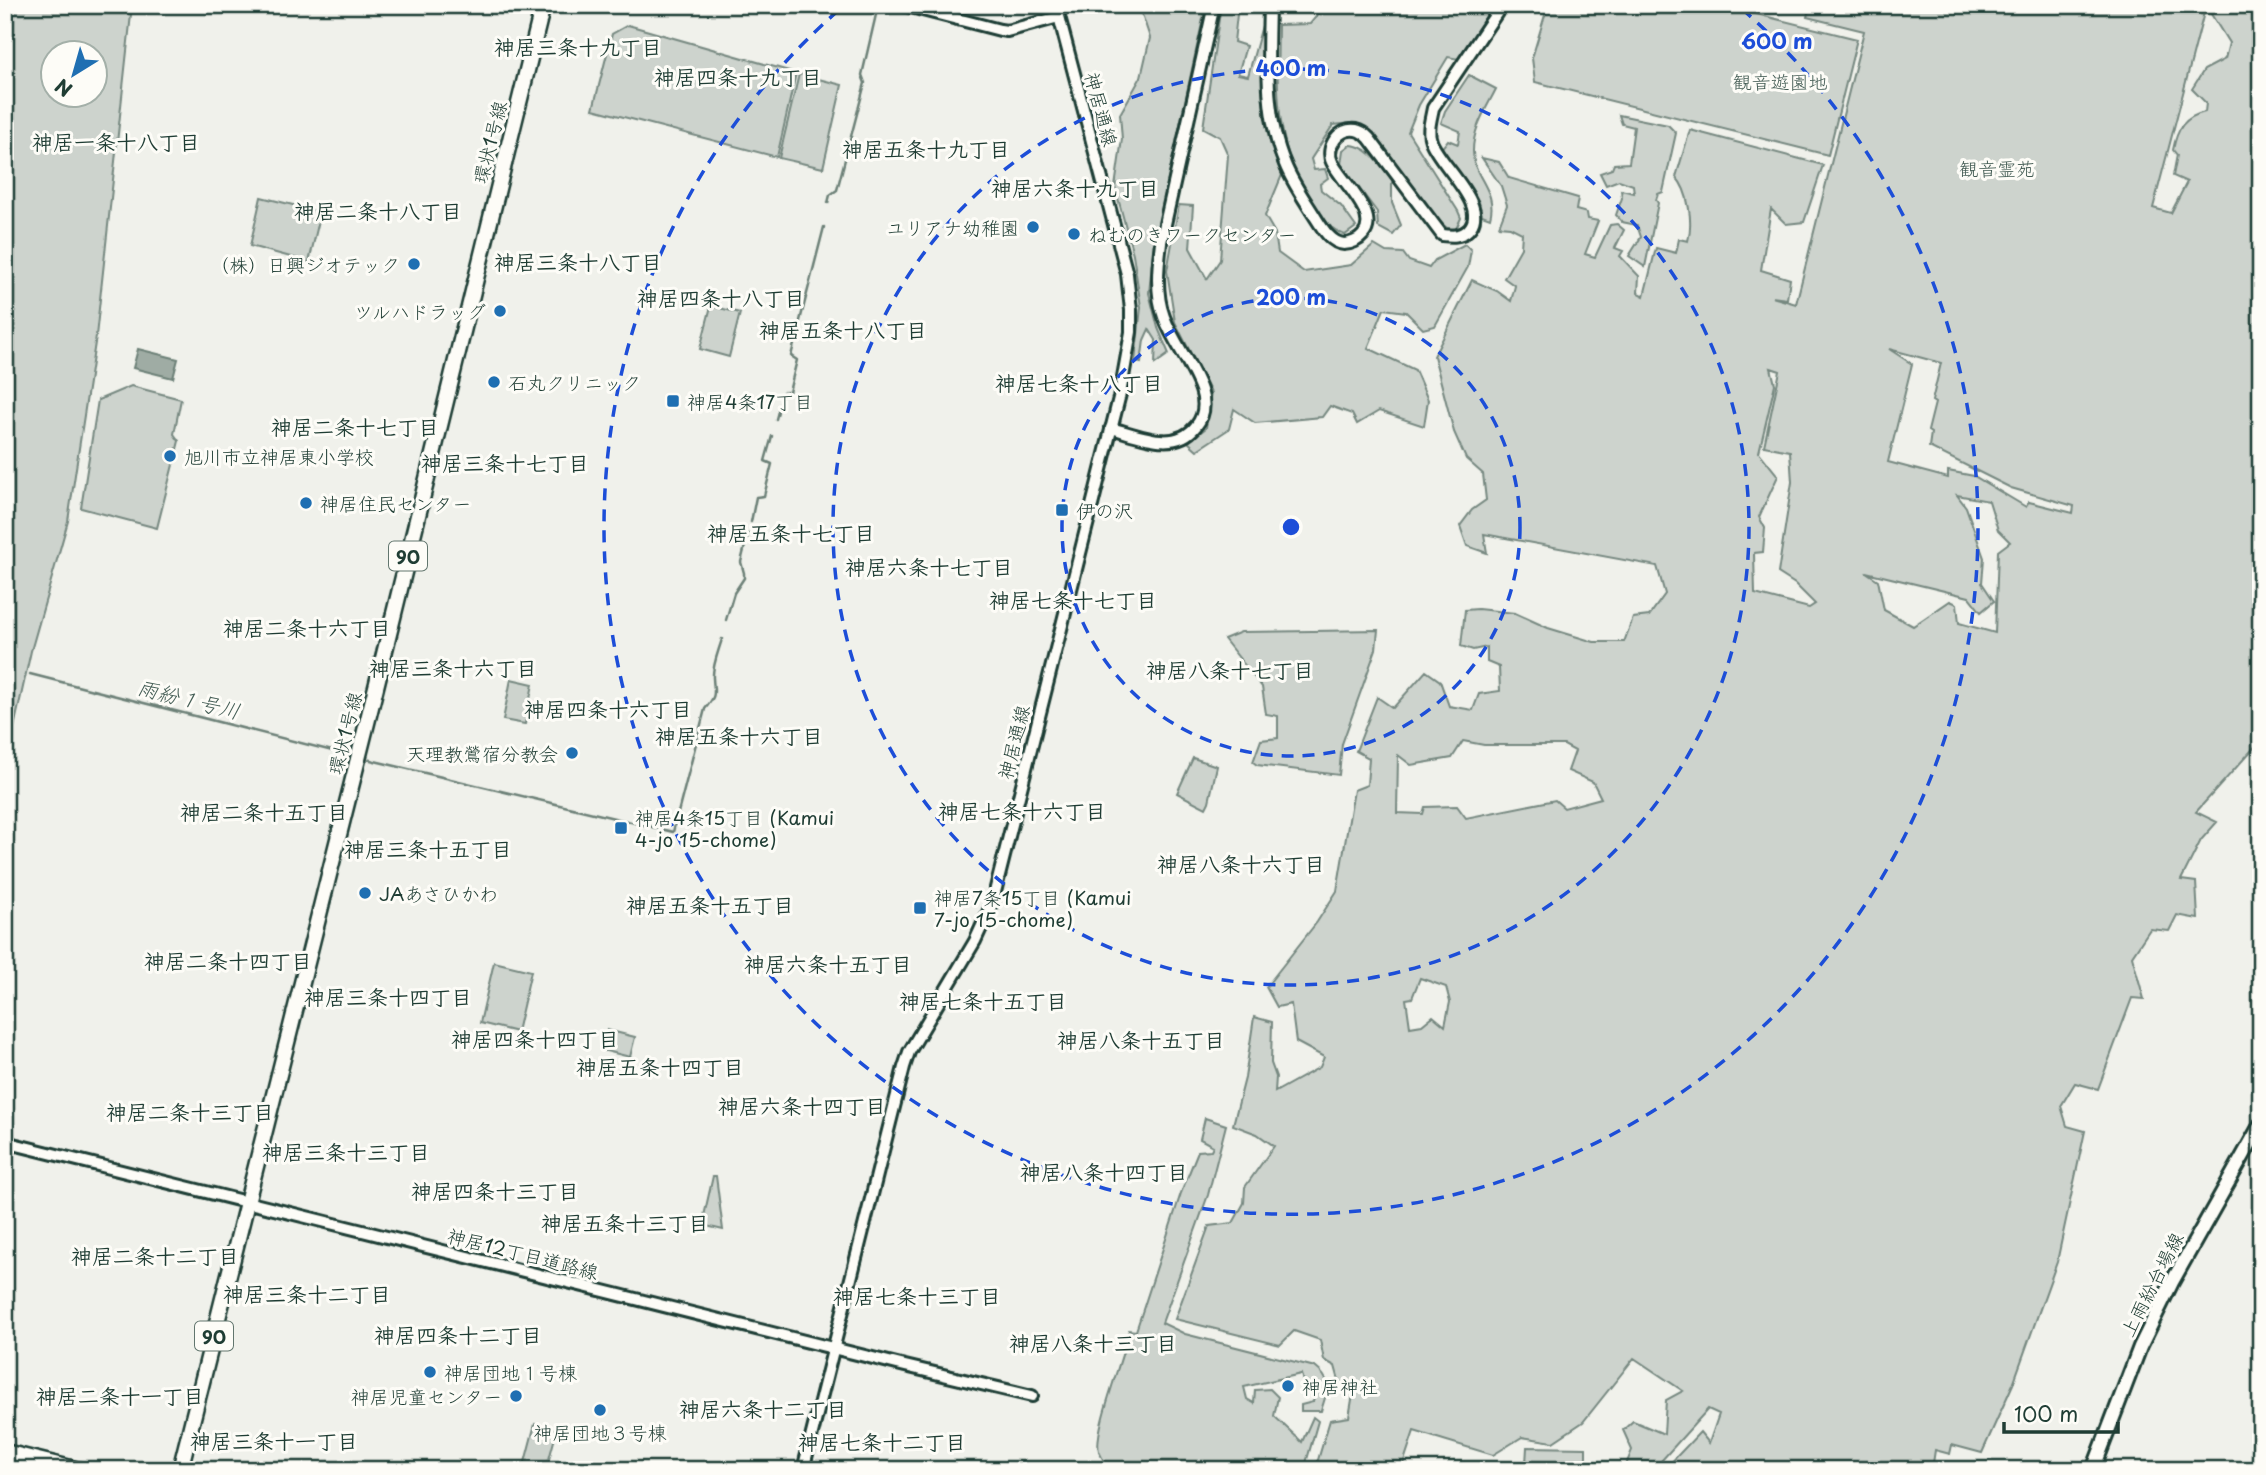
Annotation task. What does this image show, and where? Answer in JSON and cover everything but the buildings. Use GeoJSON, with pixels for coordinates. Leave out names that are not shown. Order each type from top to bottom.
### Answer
{"type":"FeatureCollection","features":[{"type":"Feature","properties":{"kind":"main road","name":"環状1号線"},"geometry":{"type":"LineString","coordinates":[[180,1470],[375,692],[543,5]]}},
{"type":"Feature","properties":{"kind":"main road","name":"上雨紛台場線"},"geometry":{"type":"LineString","coordinates":[[2092,1470],[2140,1347],[2172,1282],[2261,1124]]}},
{"type":"Feature","properties":{"kind":"main road"},"geometry":{"type":"LineString","coordinates":[[5,1452],[79,1470]]}},
{"type":"Feature","properties":{"kind":"street"},"geometry":{"type":"LineString","coordinates":[[902,5],[1007,31],[1058,11]]}},
{"type":"Feature","properties":{"kind":"street"},"geometry":{"type":"LineString","coordinates":[[1111,428],[1160,441],[1172,441],[1190,433],[1202,418],[1204,406],[1200,389],[1163,316],[1158,289],[1158,267],[1161,242],[1214,5]]}},
{"type":"Feature","properties":{"kind":"street"},"geometry":{"type":"LineString","coordinates":[[1269,5],[1268,75],[1276,139],[1292,180],[1324,231],[1336,242],[1346,244],[1359,240],[1366,232],[1368,222],[1363,208],[1331,160],[1333,142],[1340,133],[1349,130],[1359,130],[1369,138],[1442,235],[1452,237],[1461,234],[1468,230],[1475,220],[1471,201],[1435,150],[1429,128],[1433,108],[1502,5]]}},
{"type":"Feature","properties":{"kind":"street","name":"神居通線"},"geometry":{"type":"LineString","coordinates":[[803,1470],[909,1052],[975,941],[992,904],[1124,374],[1131,332],[1124,256],[1058,11]]}},
{"type":"Feature","properties":{"kind":"street","name":"神居12丁目道路線"},"geometry":{"type":"LineString","coordinates":[[5,1142],[1032,1396]]}},
{"type":"Feature","properties":{"kind":"green space"},"geometry":{"type":"Polygon","coordinates":[[[5,5],[132,5],[96,336],[68,521],[31,651],[5,768],[5,5]]]}},
{"type":"Feature","properties":{"kind":"green space"},"geometry":{"type":"Polygon","coordinates":[[[1135,5],[1206,5],[1154,244],[1149,293],[1158,328],[1169,354],[1155,364],[1156,340],[1149,329],[1144,340],[1141,363],[1135,362],[1141,307],[1133,254],[1115,187],[1122,139],[1120,114],[1141,77],[1150,38],[1143,17],[1135,5]]]}},
{"type":"Feature","properties":{"kind":"green space"},"geometry":{"type":"Polygon","coordinates":[[[1221,5],[1238,5],[1234,42],[1246,46],[1238,74],[1248,76],[1263,22],[1264,114],[1282,175],[1265,216],[1275,233],[1278,253],[1304,272],[1351,265],[1374,245],[1386,252],[1403,253],[1409,261],[1429,268],[1435,260],[1465,244],[1471,250],[1468,267],[1435,326],[1423,329],[1406,312],[1384,309],[1368,348],[1415,370],[1428,400],[1424,426],[1379,411],[1357,424],[1352,414],[1330,406],[1322,417],[1255,423],[1234,409],[1229,429],[1197,450],[1188,442],[1206,428],[1211,393],[1175,322],[1167,271],[1179,205],[1193,206],[1190,248],[1207,279],[1220,260],[1228,155],[1220,137],[1203,128],[1221,5]]]}},
{"type":"Feature","properties":{"kind":"green space"},"geometry":{"type":"Polygon","coordinates":[[[1323,5],[1493,5],[1459,59],[1448,57],[1419,105],[1408,132],[1458,211],[1461,218],[1456,229],[1447,228],[1433,216],[1367,128],[1353,123],[1333,125],[1311,159],[1314,170],[1325,169],[1328,178],[1320,184],[1321,190],[1341,206],[1356,227],[1345,235],[1335,230],[1314,206],[1301,185],[1291,163],[1281,119],[1278,97],[1278,25],[1310,24],[1323,5]]]}},
{"type":"Feature","properties":{"kind":"green space","name":"観音遊園地"},"geometry":{"type":"Polygon","coordinates":[[[1548,5],[1720,5],[1857,39],[1828,155],[1535,82],[1532,58],[1548,5]]]}},
{"type":"Feature","properties":{"kind":"green space","name":"観音霊苑"},"geometry":{"type":"Polygon","coordinates":[[[1810,5],[2206,5],[2153,208],[2171,213],[2187,182],[2173,176],[2177,155],[2173,150],[2177,136],[2187,121],[2205,112],[2206,103],[2192,89],[2204,70],[2225,59],[2229,43],[2211,14],[2217,5],[2261,5],[2261,740],[2196,812],[2217,822],[2201,840],[2181,880],[2196,882],[2198,919],[2177,915],[2169,931],[2150,929],[2132,956],[2144,999],[2132,998],[2098,1089],[2075,1083],[2061,1106],[2067,1126],[2085,1131],[2057,1262],[2013,1384],[1982,1453],[1952,1445],[1950,1454],[1935,1450],[1932,1470],[1664,1470],[1700,1432],[1709,1443],[1719,1414],[1708,1409],[1653,1470],[1624,1470],[1632,1450],[1623,1430],[1633,1421],[1664,1434],[1666,1400],[1683,1391],[1634,1358],[1583,1422],[1553,1442],[1522,1437],[1493,1455],[1414,1431],[1401,1470],[1315,1470],[1330,1420],[1349,1417],[1354,1388],[1340,1384],[1335,1366],[1324,1360],[1320,1340],[1294,1331],[1280,1345],[1175,1319],[1209,1226],[1233,1223],[1244,1203],[1245,1187],[1274,1146],[1257,1134],[1233,1125],[1245,1078],[1254,1017],[1272,1022],[1271,1063],[1276,1077],[1275,1092],[1320,1067],[1324,1057],[1296,1042],[1291,1004],[1277,1007],[1266,987],[1317,922],[1337,891],[1354,790],[1367,785],[1369,758],[1356,751],[1377,697],[1393,708],[1426,671],[1440,681],[1449,706],[1473,710],[1479,694],[1500,691],[1499,667],[1487,662],[1487,647],[1473,650],[1461,646],[1465,610],[1515,613],[1548,628],[1594,642],[1624,642],[1633,618],[1649,616],[1665,594],[1657,566],[1484,534],[1487,553],[1467,546],[1460,526],[1472,510],[1486,500],[1483,474],[1466,459],[1454,432],[1434,356],[1472,280],[1497,291],[1511,301],[1515,286],[1504,278],[1521,248],[1522,233],[1510,227],[1499,226],[1507,205],[1501,186],[1482,158],[1499,162],[1509,178],[1578,198],[1576,210],[1587,213],[1588,219],[1598,221],[1585,254],[1595,257],[1610,225],[1617,224],[1624,230],[1615,248],[1623,251],[1620,256],[1639,276],[1638,293],[1644,296],[1656,248],[1676,253],[1679,239],[1688,241],[1689,208],[1684,190],[1676,177],[1690,130],[1823,165],[1804,222],[1786,224],[1771,209],[1761,270],[1790,279],[1787,299],[1772,297],[1796,304],[1864,31],[1807,17],[1810,5]],[[1889,349],[1912,364],[1888,462],[1948,478],[1948,471],[1974,476],[2026,507],[2029,502],[2073,513],[2074,506],[2011,488],[1929,447],[1931,433],[1928,431],[1935,403],[1932,401],[1941,363],[1889,349]],[[1771,368],[1775,384],[1759,452],[1778,476],[1759,517],[1765,528],[1763,552],[1754,553],[1755,594],[1809,608],[1815,604],[1795,584],[1778,573],[1792,482],[1790,451],[1764,446],[1780,371],[1771,368]],[[1957,495],[1966,507],[1984,558],[1982,583],[1994,601],[1981,612],[1969,597],[1866,572],[1878,580],[1884,610],[1913,626],[1950,601],[1957,604],[1959,623],[1995,633],[1998,551],[2010,542],[1998,530],[1989,501],[1957,495]],[[1463,741],[1452,758],[1411,765],[1398,755],[1397,813],[1423,814],[1425,807],[1457,806],[1466,818],[1555,800],[1564,808],[1601,798],[1593,782],[1568,771],[1575,751],[1564,745],[1484,745],[1463,741]],[[1420,978],[1412,998],[1406,999],[1410,1027],[1422,1025],[1433,1016],[1445,1026],[1450,1002],[1446,987],[1420,978]]]}},
{"type":"Feature","properties":{"kind":"green space"},"geometry":{"type":"Polygon","coordinates":[[[628,25],[796,73],[777,157],[593,109],[612,34],[628,25]]]}},
{"type":"Feature","properties":{"kind":"green space"},"geometry":{"type":"Polygon","coordinates":[[[799,74],[842,85],[823,168],[779,158],[799,74]]]}},
{"type":"Feature","properties":{"kind":"green space"},"geometry":{"type":"Polygon","coordinates":[[[1469,75],[1496,89],[1478,127],[1473,151],[1476,168],[1491,199],[1490,218],[1482,215],[1479,202],[1441,149],[1448,140],[1458,144],[1460,131],[1441,123],[1445,111],[1469,75]]]}},
{"type":"Feature","properties":{"kind":"green space"},"geometry":{"type":"Polygon","coordinates":[[[1619,115],[1668,125],[1676,133],[1663,192],[1658,194],[1656,200],[1658,203],[1645,267],[1629,256],[1641,237],[1637,225],[1622,222],[1616,215],[1622,198],[1621,190],[1634,193],[1633,185],[1619,180],[1606,185],[1600,173],[1612,169],[1614,164],[1629,163],[1634,127],[1622,124],[1619,115]]]}},
{"type":"Feature","properties":{"kind":"green space"},"geometry":{"type":"Polygon","coordinates":[[[1350,145],[1369,153],[1392,180],[1392,203],[1401,225],[1393,235],[1378,227],[1377,212],[1341,164],[1343,150],[1350,145]]]}},
{"type":"Feature","properties":{"kind":"green space"},"geometry":{"type":"Polygon","coordinates":[[[261,197],[321,212],[309,262],[250,246],[261,197]]]}},
{"type":"Feature","properties":{"kind":"green space"},"geometry":{"type":"Polygon","coordinates":[[[711,306],[740,313],[729,357],[700,349],[711,306]]]}},
{"type":"Feature","properties":{"kind":"green space"},"geometry":{"type":"Polygon","coordinates":[[[131,386],[181,399],[174,434],[179,441],[157,528],[81,508],[98,400],[131,386]]]}},
{"type":"Feature","properties":{"kind":"green space"},"geometry":{"type":"Polygon","coordinates":[[[1378,630],[1376,649],[1342,744],[1339,775],[1257,765],[1253,762],[1261,740],[1278,738],[1278,716],[1266,714],[1262,687],[1224,639],[1241,632],[1378,630]]]}},
{"type":"Feature","properties":{"kind":"green space"},"geometry":{"type":"Polygon","coordinates":[[[511,679],[533,684],[525,724],[503,720],[511,679]]]}},
{"type":"Feature","properties":{"kind":"green space"},"geometry":{"type":"Polygon","coordinates":[[[1193,758],[1217,766],[1206,808],[1177,793],[1193,758]]]}},
{"type":"Feature","properties":{"kind":"green space"},"geometry":{"type":"Polygon","coordinates":[[[494,962],[531,971],[517,1032],[480,1023],[494,962]]]}},
{"type":"Feature","properties":{"kind":"green space"},"geometry":{"type":"Polygon","coordinates":[[[607,1030],[635,1037],[630,1057],[602,1050],[607,1030]]]}},
{"type":"Feature","properties":{"kind":"green space"},"geometry":{"type":"Polygon","coordinates":[[[1205,1118],[1226,1125],[1208,1195],[1162,1323],[1185,1334],[1315,1367],[1321,1372],[1327,1382],[1327,1392],[1321,1411],[1301,1411],[1301,1405],[1313,1402],[1316,1390],[1304,1386],[1301,1374],[1244,1387],[1247,1399],[1254,1403],[1255,1390],[1270,1389],[1278,1397],[1274,1416],[1302,1442],[1313,1417],[1318,1421],[1304,1470],[1109,1470],[1099,1451],[1100,1428],[1129,1330],[1136,1331],[1181,1193],[1198,1151],[1211,1150],[1213,1146],[1200,1139],[1205,1118]]]}},
{"type":"Feature","properties":{"kind":"green space"},"geometry":{"type":"Polygon","coordinates":[[[713,1176],[716,1176],[723,1230],[702,1225],[713,1176]]]}},
{"type":"Feature","properties":{"kind":"green space"},"geometry":{"type":"Polygon","coordinates":[[[535,1424],[557,1430],[546,1470],[524,1466],[535,1424]]]}},
{"type":"Feature","properties":{"kind":"green space"},"geometry":{"type":"Polygon","coordinates":[[[1527,1447],[1586,1448],[1586,1470],[1545,1470],[1526,1464],[1527,1447]]]}},
{"type":"Feature","properties":{"kind":"shaded area"},"geometry":{"type":"Polygon","coordinates":[[[138,349],[178,359],[173,378],[133,368],[138,349]]]}},
{"type":"Feature","properties":{"kind":"waterway"},"geometry":{"type":"LineString","coordinates":[[828,203],[830,195],[837,190],[865,83],[862,75],[878,6]]}},
{"type":"Feature","properties":{"kind":"waterway"},"geometry":{"type":"LineString","coordinates":[[776,419],[783,392],[789,392],[797,360],[791,356],[824,227]]}},
{"type":"Feature","properties":{"kind":"waterway"},"geometry":{"type":"LineString","coordinates":[[751,522],[756,497],[764,496],[772,464],[765,461],[772,436]]}},
{"type":"Feature","properties":{"kind":"waterway"},"geometry":{"type":"LineString","coordinates":[[726,620],[734,593],[744,578],[741,562],[748,534]]}},
{"type":"Feature","properties":{"kind":"waterway"},"geometry":{"type":"LineString","coordinates":[[362,758],[673,832],[705,709],[714,694],[714,668],[722,639]]}},
{"type":"Feature","properties":{"kind":"waterway","name":"雨紛１号川"},"geometry":{"type":"LineString","coordinates":[[30,674],[352,756]]}},
{"type":"Feature","properties":{"kind":"place","name":"ユリアナ幼稚園"},"geometry":{"type":"Point","coordinates":[1033,227]}},
{"type":"Feature","properties":{"kind":"place","name":"ねむのきワークセンター"},"geometry":{"type":"Point","coordinates":[1074,234]}},
{"type":"Feature","properties":{"kind":"place","name":"（株）日興ジオテック"},"geometry":{"type":"Point","coordinates":[414,264]}},
{"type":"Feature","properties":{"kind":"place","name":"ツルハドラッグ"},"geometry":{"type":"Point","coordinates":[500,311]}},
{"type":"Feature","properties":{"kind":"place","name":"石丸クリニック"},"geometry":{"type":"Point","coordinates":[494,382]}},
{"type":"Feature","properties":{"kind":"place","name":"神居4条17丁目"},"geometry":{"type":"Point","coordinates":[673,401]}},
{"type":"Feature","properties":{"kind":"place","name":"旭川市立神居東小学校"},"geometry":{"type":"Point","coordinates":[170,456]}},
{"type":"Feature","properties":{"kind":"place","name":"神居住民センター"},"geometry":{"type":"Point","coordinates":[306,503]}},
{"type":"Feature","properties":{"kind":"place","name":"伊の沢"},"geometry":{"type":"Point","coordinates":[1062,510]}},
{"type":"Feature","properties":{"kind":"place","name":"天理教鶯宿分教会"},"geometry":{"type":"Point","coordinates":[572,753]}},
{"type":"Feature","properties":{"kind":"place","name":"神居4条15丁目 (Kamui 4-jo 15-chome)"},"geometry":{"type":"Point","coordinates":[621,828]}},
{"type":"Feature","properties":{"kind":"place","name":"JAあさひかわ"},"geometry":{"type":"Point","coordinates":[365,893]}},
{"type":"Feature","properties":{"kind":"place","name":"神居7条15丁目 (Kamui 7-jo 15-chome)"},"geometry":{"type":"Point","coordinates":[920,908]}},
{"type":"Feature","properties":{"kind":"place","name":"神居団地１号棟"},"geometry":{"type":"Point","coordinates":[430,1372]}},
{"type":"Feature","properties":{"kind":"place","name":"神居神社"},"geometry":{"type":"Point","coordinates":[1288,1386]}},
{"type":"Feature","properties":{"kind":"place","name":"神居児童センター"},"geometry":{"type":"Point","coordinates":[516,1396]}},
{"type":"Feature","properties":{"kind":"place","name":"神居団地３号棟"},"geometry":{"type":"Point","coordinates":[600,1410]}},
{"type":"Feature","properties":{"kind":"district","name":"神居三条十九丁目"},"geometry":{"type":"Point","coordinates":[578,46]}},
{"type":"Feature","properties":{"kind":"district","name":"神居四条十九丁目"},"geometry":{"type":"Point","coordinates":[738,76]}},
{"type":"Feature","properties":{"kind":"district","name":"神居一条十八丁目"},"geometry":{"type":"Point","coordinates":[116,141]}},
{"type":"Feature","properties":{"kind":"district","name":"神居五条十九丁目"},"geometry":{"type":"Point","coordinates":[926,148]}},
{"type":"Feature","properties":{"kind":"district","name":"神居六条十九丁目"},"geometry":{"type":"Point","coordinates":[1075,187]}},
{"type":"Feature","properties":{"kind":"district","name":"神居二条十八丁目"},"geometry":{"type":"Point","coordinates":[378,210]}},
{"type":"Feature","properties":{"kind":"district","name":"神居三条十八丁目"},"geometry":{"type":"Point","coordinates":[578,261]}},
{"type":"Feature","properties":{"kind":"district","name":"神居四条十八丁目"},"geometry":{"type":"Point","coordinates":[721,297]}},
{"type":"Feature","properties":{"kind":"district","name":"神居五条十八丁目"},"geometry":{"type":"Point","coordinates":[843,329]}},
{"type":"Feature","properties":{"kind":"district","name":"神居七条十八丁目"},"geometry":{"type":"Point","coordinates":[1079,382]}},
{"type":"Feature","properties":{"kind":"district","name":"神居二条十七丁目"},"geometry":{"type":"Point","coordinates":[355,426]}},
{"type":"Feature","properties":{"kind":"district","name":"神居三条十七丁目"},"geometry":{"type":"Point","coordinates":[505,462]}},
{"type":"Feature","properties":{"kind":"district","name":"神居五条十七丁目"},"geometry":{"type":"Point","coordinates":[791,532]}},
{"type":"Feature","properties":{"kind":"district","name":"神居六条十七丁目"},"geometry":{"type":"Point","coordinates":[929,566]}},
{"type":"Feature","properties":{"kind":"district","name":"神居七条十七丁目"},"geometry":{"type":"Point","coordinates":[1073,599]}},
{"type":"Feature","properties":{"kind":"district","name":"神居二条十六丁目"},"geometry":{"type":"Point","coordinates":[307,627]}},
{"type":"Feature","properties":{"kind":"district","name":"神居三条十六丁目"},"geometry":{"type":"Point","coordinates":[453,667]}},
{"type":"Feature","properties":{"kind":"district","name":"神居八条十七丁目"},"geometry":{"type":"Point","coordinates":[1230,669]}},
{"type":"Feature","properties":{"kind":"district","name":"神居四条十六丁目"},"geometry":{"type":"Point","coordinates":[608,708]}},
{"type":"Feature","properties":{"kind":"district","name":"神居五条十六丁目"},"geometry":{"type":"Point","coordinates":[739,735]}},
{"type":"Feature","properties":{"kind":"district","name":"神居七条十六丁目"},"geometry":{"type":"Point","coordinates":[1022,810]}},
{"type":"Feature","properties":{"kind":"district","name":"神居二条十五丁目"},"geometry":{"type":"Point","coordinates":[264,811]}},
{"type":"Feature","properties":{"kind":"district","name":"神居三条十五丁目"},"geometry":{"type":"Point","coordinates":[428,848]}},
{"type":"Feature","properties":{"kind":"district","name":"神居八条十六丁目"},"geometry":{"type":"Point","coordinates":[1241,863]}},
{"type":"Feature","properties":{"kind":"district","name":"神居五条十五丁目"},"geometry":{"type":"Point","coordinates":[710,904]}},
{"type":"Feature","properties":{"kind":"district","name":"神居二条十四丁目"},"geometry":{"type":"Point","coordinates":[228,960]}},
{"type":"Feature","properties":{"kind":"district","name":"神居六条十五丁目"},"geometry":{"type":"Point","coordinates":[828,963]}},
{"type":"Feature","properties":{"kind":"district","name":"神居三条十四丁目"},"geometry":{"type":"Point","coordinates":[388,996]}},
{"type":"Feature","properties":{"kind":"district","name":"神居七条十五丁目"},"geometry":{"type":"Point","coordinates":[983,1000]}},
{"type":"Feature","properties":{"kind":"district","name":"神居四条十四丁目"},"geometry":{"type":"Point","coordinates":[535,1038]}},
{"type":"Feature","properties":{"kind":"district","name":"神居八条十五丁目"},"geometry":{"type":"Point","coordinates":[1141,1039]}},
{"type":"Feature","properties":{"kind":"district","name":"神居五条十四丁目"},"geometry":{"type":"Point","coordinates":[660,1066]}},
{"type":"Feature","properties":{"kind":"district","name":"神居六条十四丁目"},"geometry":{"type":"Point","coordinates":[802,1105]}},
{"type":"Feature","properties":{"kind":"district","name":"神居二条十三丁目"},"geometry":{"type":"Point","coordinates":[190,1111]}},
{"type":"Feature","properties":{"kind":"district","name":"神居三条十三丁目"},"geometry":{"type":"Point","coordinates":[346,1151]}},
{"type":"Feature","properties":{"kind":"district","name":"神居八条十四丁目"},"geometry":{"type":"Point","coordinates":[1104,1171]}},
{"type":"Feature","properties":{"kind":"district","name":"神居四条十三丁目"},"geometry":{"type":"Point","coordinates":[495,1190]}},
{"type":"Feature","properties":{"kind":"district","name":"神居五条十三丁目"},"geometry":{"type":"Point","coordinates":[625,1222]}},
{"type":"Feature","properties":{"kind":"district","name":"神居二条十二丁目"},"geometry":{"type":"Point","coordinates":[155,1255]}},
{"type":"Feature","properties":{"kind":"district","name":"神居三条十二丁目"},"geometry":{"type":"Point","coordinates":[307,1293]}},
{"type":"Feature","properties":{"kind":"district","name":"神居七条十三丁目"},"geometry":{"type":"Point","coordinates":[917,1295]}},
{"type":"Feature","properties":{"kind":"district","name":"神居四条十二丁目"},"geometry":{"type":"Point","coordinates":[458,1334]}},
{"type":"Feature","properties":{"kind":"district","name":"神居八条十三丁目"},"geometry":{"type":"Point","coordinates":[1093,1342]}},
{"type":"Feature","properties":{"kind":"district","name":"神居二条十一丁目"},"geometry":{"type":"Point","coordinates":[120,1395]}},
{"type":"Feature","properties":{"kind":"district","name":"神居六条十二丁目"},"geometry":{"type":"Point","coordinates":[763,1408]}},
{"type":"Feature","properties":{"kind":"district","name":"神居三条十一丁目"},"geometry":{"type":"Point","coordinates":[274,1440]}},
{"type":"Feature","properties":{"kind":"district","name":"神居七条十二丁目"},"geometry":{"type":"Point","coordinates":[882,1441]}}]}
